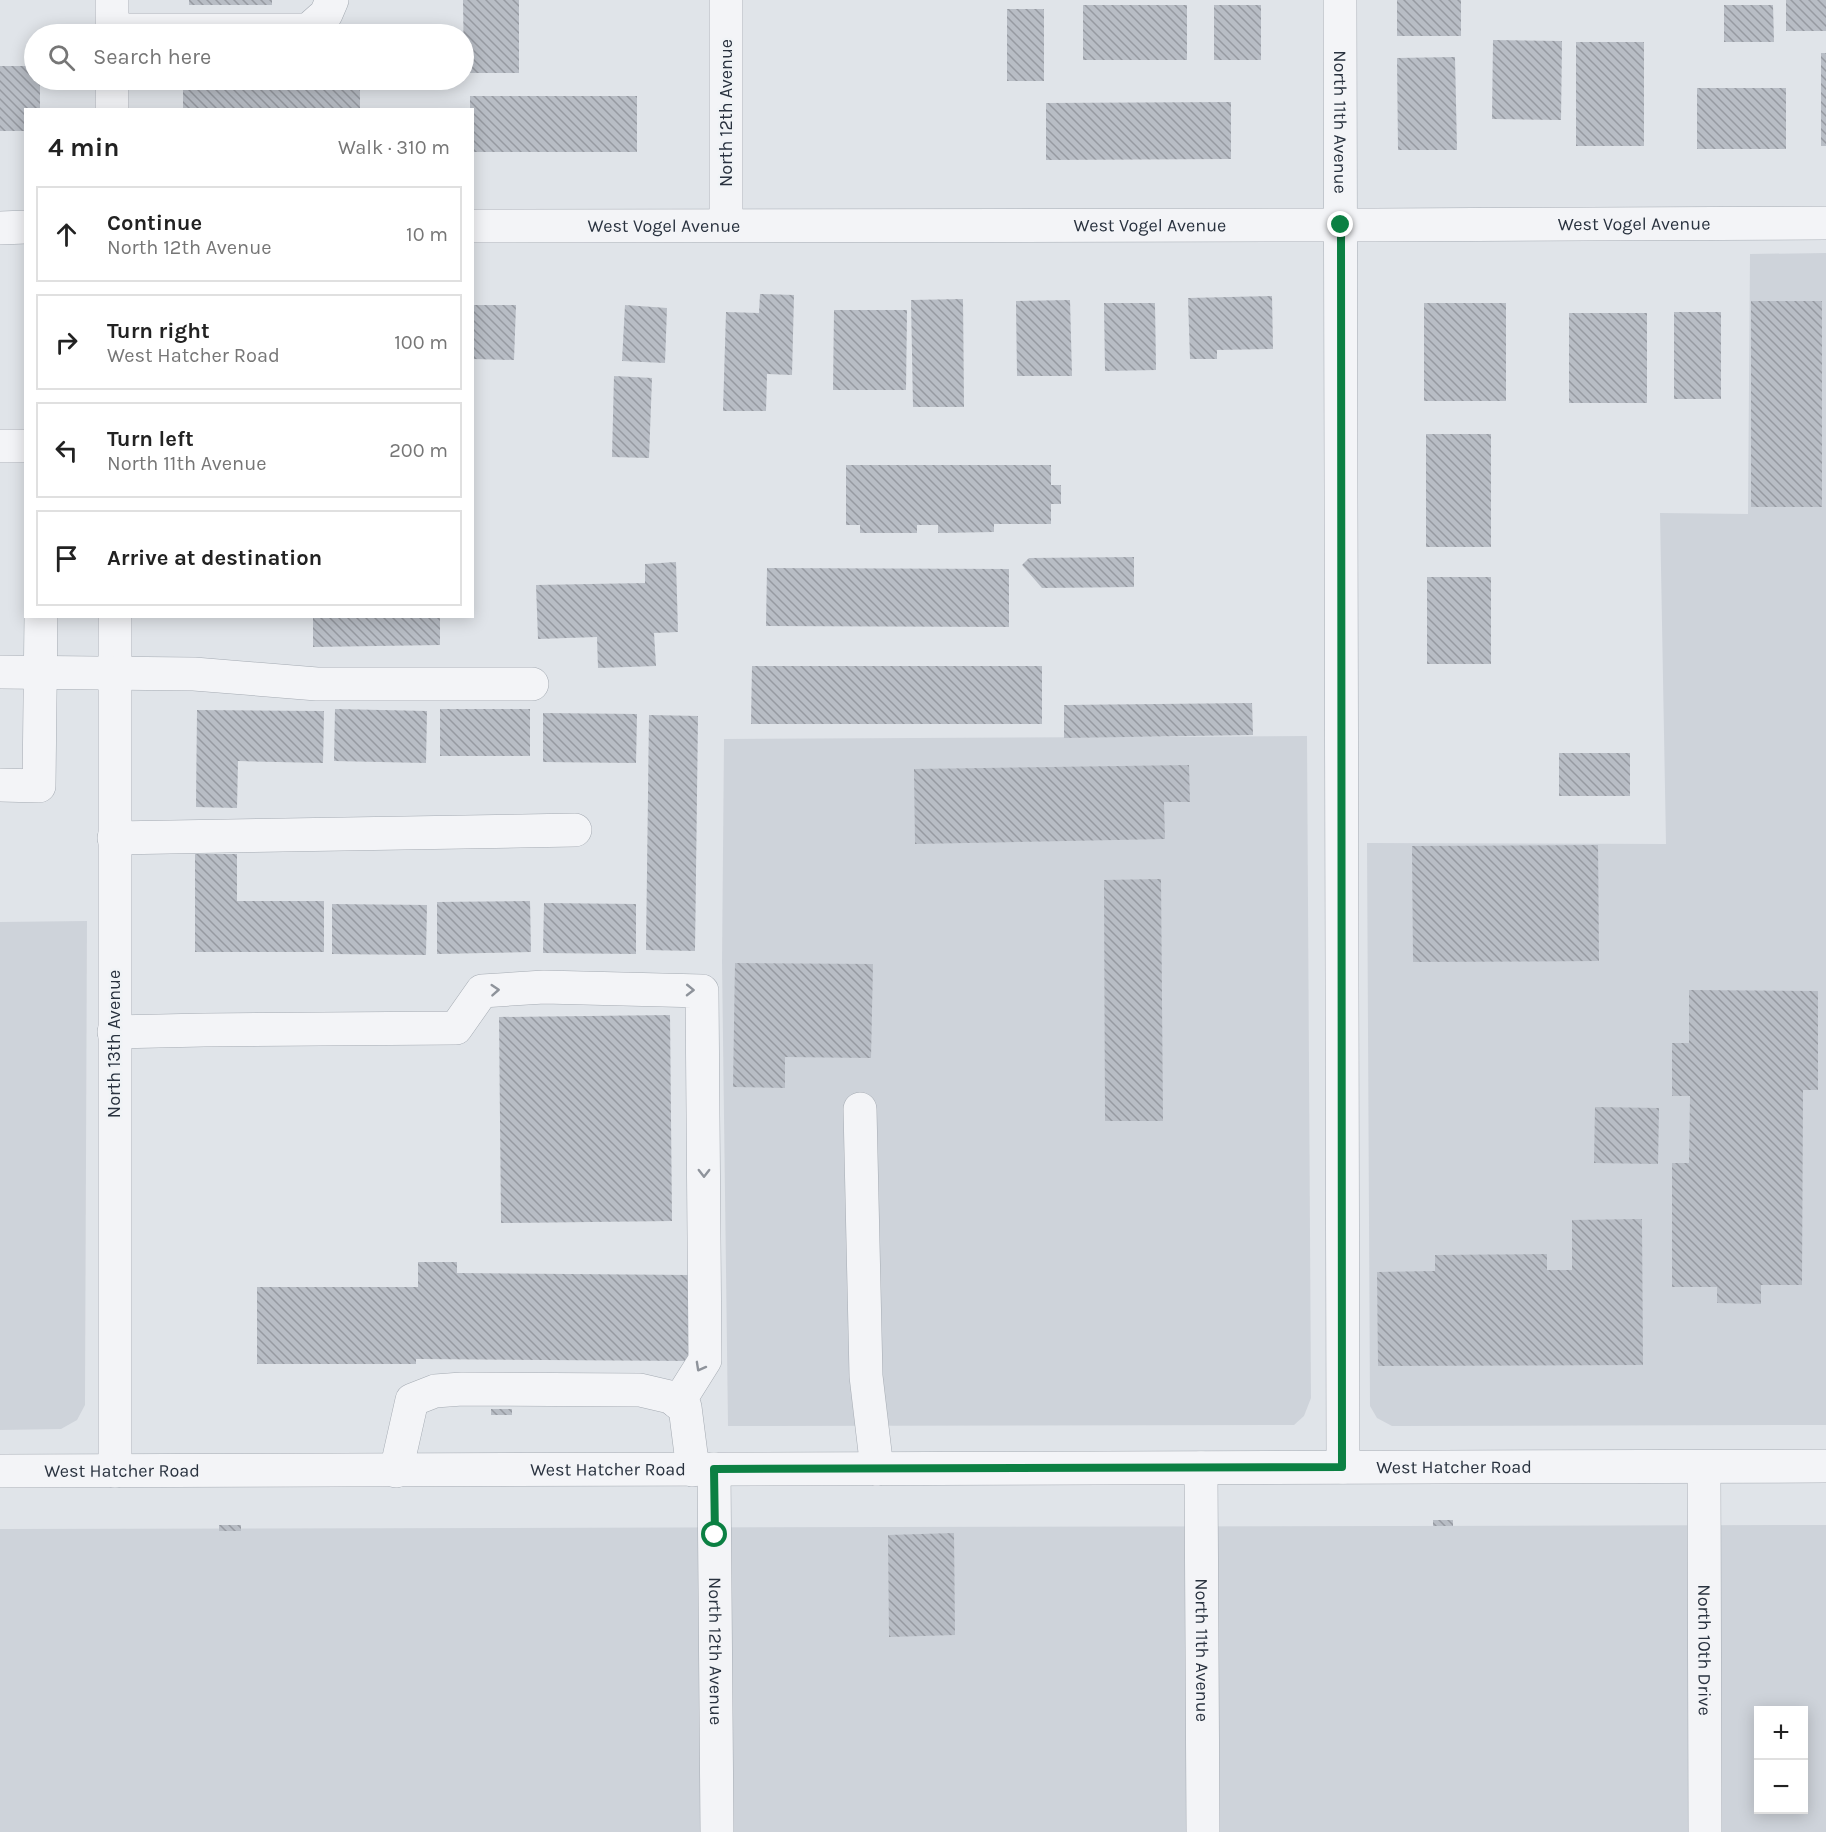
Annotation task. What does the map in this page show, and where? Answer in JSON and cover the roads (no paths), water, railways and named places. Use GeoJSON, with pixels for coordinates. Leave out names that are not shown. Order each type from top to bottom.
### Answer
{"type":"FeatureCollection","features":[{"type":"Feature","properties":{"kind":"street"},"geometry":{"type":"LineString","coordinates":[[315,24],[326,14],[332,0]]}},
{"type":"Feature","properties":{"kind":"street","name":"North 12th Avenue"},"geometry":{"type":"LineString","coordinates":[[726,0],[726,225]]}},
{"type":"Feature","properties":{"kind":"street","name":"North 11th Avenue"},"geometry":{"type":"LineString","coordinates":[[1340,0],[1342,1467]]}},
{"type":"Feature","properties":{"kind":"street"},"geometry":{"type":"LineString","coordinates":[[112,21],[177,24]]}},
{"type":"Feature","properties":{"kind":"street"},"geometry":{"type":"LineString","coordinates":[[112,90],[112,108]]}},
{"type":"Feature","properties":{"kind":"street","name":"West Vogel Avenue"},"geometry":{"type":"LineString","coordinates":[[474,226],[1826,223]]}},
{"type":"Feature","properties":{"kind":"street"},"geometry":{"type":"LineString","coordinates":[[0,228],[24,227]]}},
{"type":"Feature","properties":{"kind":"street"},"geometry":{"type":"LineString","coordinates":[[0,446],[24,446]]}},
{"type":"Feature","properties":{"kind":"street"},"geometry":{"type":"LineString","coordinates":[[0,785],[39,786],[41,618]]}},
{"type":"Feature","properties":{"kind":"street","name":"North 13th Avenue"},"geometry":{"type":"LineString","coordinates":[[115,618],[115,1471]]}},
{"type":"Feature","properties":{"kind":"street"},"geometry":{"type":"LineString","coordinates":[[0,672],[194,674],[317,684],[532,684]]}},
{"type":"Feature","properties":{"kind":"street"},"geometry":{"type":"LineString","coordinates":[[114,838],[575,830]]}},
{"type":"Feature","properties":{"kind":"street"},"geometry":{"type":"LineString","coordinates":[[114,1032],[456,1028],[482,991],[544,987],[702,991],[705,1360],[678,1403],[670,1397],[640,1390],[462,1389],[435,1391],[412,1400],[396,1472]]}},
{"type":"Feature","properties":{"kind":"street"},"geometry":{"type":"LineString","coordinates":[[860,1109],[866,1376],[877,1469]]}},
{"type":"Feature","properties":{"kind":"street","name":"North 12th Avenue"},"geometry":{"type":"LineString","coordinates":[[678,1403],[686,1407],[704,1470],[717,1832]]}},
{"type":"Feature","properties":{"kind":"street","name":"West Hatcher Road"},"geometry":{"type":"LineString","coordinates":[[0,1471],[396,1472],[1826,1466]]}},
{"type":"Feature","properties":{"kind":"street","name":"North 10th Drive"},"geometry":{"type":"LineString","coordinates":[[1704,1467],[1705,1832]]}},
{"type":"Feature","properties":{"kind":"street","name":"North 11th Avenue"},"geometry":{"type":"LineString","coordinates":[[1201,1468],[1203,1832]]}}]}
